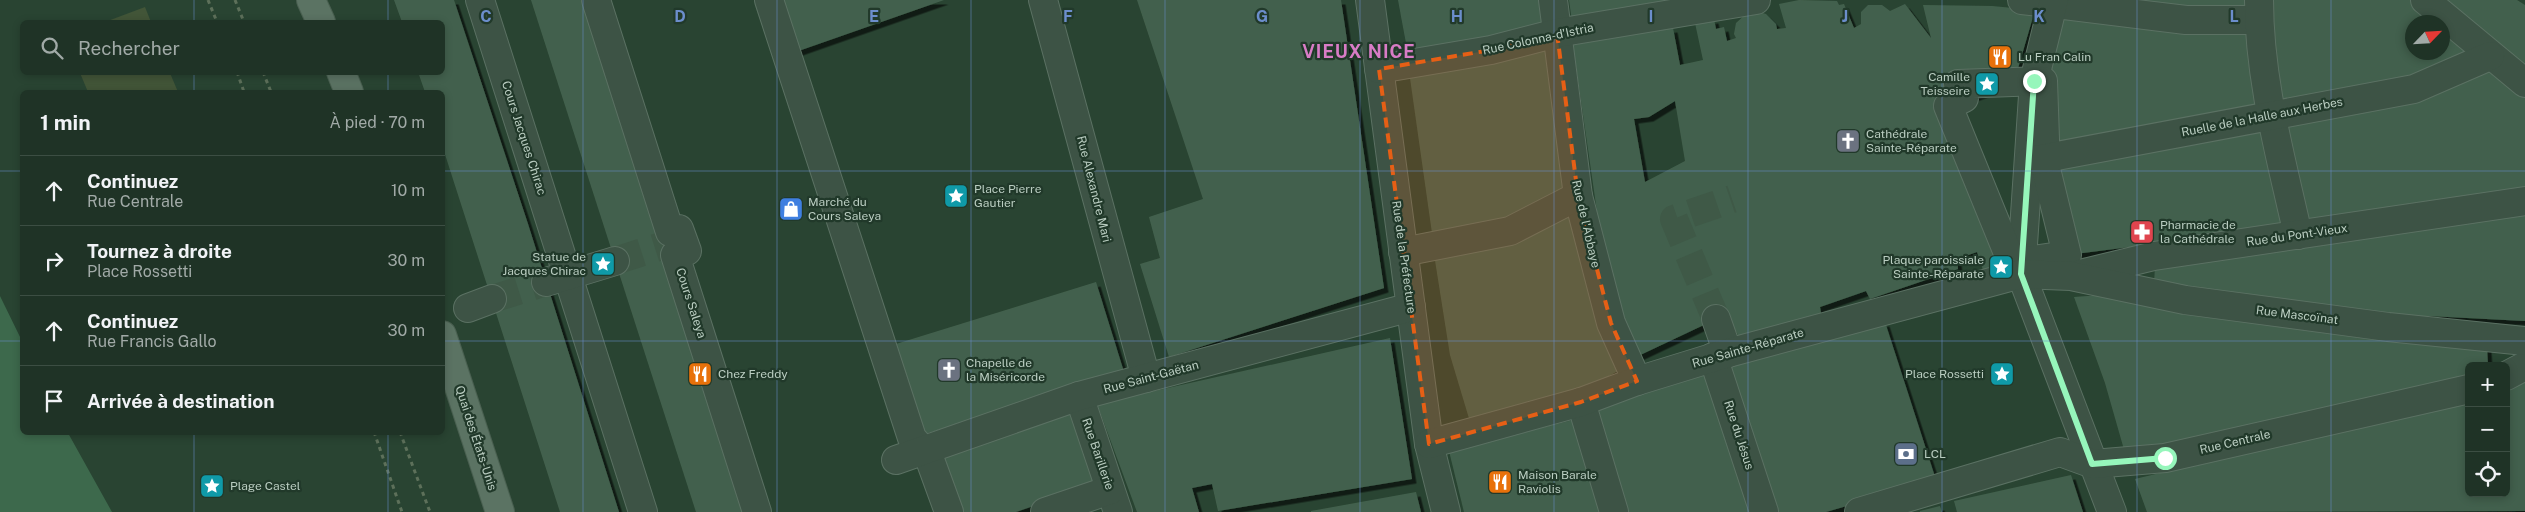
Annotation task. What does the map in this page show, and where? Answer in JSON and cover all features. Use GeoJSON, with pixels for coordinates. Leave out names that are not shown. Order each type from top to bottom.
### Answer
{"type":"FeatureCollection","features":[{"type":"Feature","properties":{"kind":"main road"},"geometry":{"type":"LineString","coordinates":[[311,0],[319,20]]}},
{"type":"Feature","properties":{"kind":"main road"},"geometry":{"type":"LineString","coordinates":[[342,75],[348,90]]}},
{"type":"Feature","properties":{"kind":"main road","name":"Quai des États-Unis"},"geometry":{"type":"LineString","coordinates":[[445,344],[500,512]]}},
{"type":"Feature","properties":{"kind":"street","name":"Cours Jacques Chirac"},"geometry":{"type":"LineString","coordinates":[[480,0],[557,279],[643,512]]}},
{"type":"Feature","properties":{"kind":"street","name":"Cours Saleya"},"geometry":{"type":"LineString","coordinates":[[596,0],[670,232],[679,229],[686,251],[675,255],[757,512]]}},
{"type":"Feature","properties":{"kind":"street"},"geometry":{"type":"LineString","coordinates":[[769,0],[912,438],[929,457],[948,512]]}},
{"type":"Feature","properties":{"kind":"street","name":"Rue de la Préfecture"},"geometry":{"type":"LineString","coordinates":[[1370,0],[1429,444],[1446,512]]}},
{"type":"Feature","properties":{"kind":"street","name":"Rue de l'Abbaye"},"geometry":{"type":"LineString","coordinates":[[1553,0],[1578,196],[1611,323],[1637,381]]}},
{"type":"Feature","properties":{"kind":"street","name":"Rue Colonna-d'Istria"},"geometry":{"type":"LineString","coordinates":[[1379,69],[1492,50],[1557,33],[1756,0]]}},
{"type":"Feature","properties":{"kind":"street"},"geometry":{"type":"LineString","coordinates":[[2022,0],[2054,1],[2186,20],[2259,10],[2271,115],[2298,235]]}},
{"type":"Feature","properties":{"kind":"street"},"geometry":{"type":"LineString","coordinates":[[2425,0],[2490,56],[2525,83]]}},
{"type":"Feature","properties":{"kind":"street","name":"Rue Alexandre Mari"},"geometry":{"type":"LineString","coordinates":[[1034,1],[1104,259],[1146,378]]}},
{"type":"Feature","properties":{"kind":"street"},"geometry":{"type":"LineString","coordinates":[[2054,1],[2034,81],[2038,160],[2021,268],[2092,464],[2112,512]]}},
{"type":"Feature","properties":{"kind":"street","name":"Ruelle de la Halle aux Herbes"},"geometry":{"type":"LineString","coordinates":[[2038,160],[2414,89],[2490,56]]}},
{"type":"Feature","properties":{"kind":"street"},"geometry":{"type":"LineString","coordinates":[[2034,81],[1958,84],[1964,98],[1948,106],[2012,264],[2021,268],[2067,256],[2046,169],[2038,160]]}},
{"type":"Feature","properties":{"kind":"street"},"geometry":{"type":"LineString","coordinates":[[1403,252],[1510,231],[1578,196]]}},
{"type":"Feature","properties":{"kind":"street","name":"Rue du Pont-Vieux"},"geometry":{"type":"LineString","coordinates":[[2071,276],[2154,256],[2525,201]]}},
{"type":"Feature","properties":{"kind":"street"},"geometry":{"type":"LineString","coordinates":[[557,279],[615,260]]}},
{"type":"Feature","properties":{"kind":"street","name":"Rue Sainte-Réparate"},"geometry":{"type":"LineString","coordinates":[[1429,444],[1581,402],[1637,381],[1721,355],[2021,268],[2071,276]]}},
{"type":"Feature","properties":{"kind":"street","name":"Rue Mascoïnat"},"geometry":{"type":"LineString","coordinates":[[2071,276],[2185,300],[2388,326],[2525,341]]}},
{"type":"Feature","properties":{"kind":"street","name":"Rue Saint-Gaëtan"},"geometry":{"type":"LineString","coordinates":[[896,460],[1079,396],[1410,307]]}},
{"type":"Feature","properties":{"kind":"street","name":"Rue du Jésus"},"geometry":{"type":"LineString","coordinates":[[1716,319],[1721,355],[1764,512]]}},
{"type":"Feature","properties":{"kind":"street"},"geometry":{"type":"LineString","coordinates":[[2510,374],[2525,366]]}},
{"type":"Feature","properties":{"kind":"street","name":"Rue Centrale"},"geometry":{"type":"LineString","coordinates":[[1859,512],[2060,452],[2092,464],[2165,458],[2465,390]]}},
{"type":"Feature","properties":{"kind":"street","name":"Rue Barillerie"},"geometry":{"type":"LineString","coordinates":[[1079,396],[1114,501]]}},
{"type":"Feature","properties":{"kind":"street"},"geometry":{"type":"LineString","coordinates":[[1581,402],[1614,512]]}},
{"type":"Feature","properties":{"kind":"street"},"geometry":{"type":"LineString","coordinates":[[1045,512],[1114,501]]}},
{"type":"Feature","properties":{"kind":"path"},"geometry":{"type":"LineString","coordinates":[[208,0],[216,20]]}},
{"type":"Feature","properties":{"kind":"path"},"geometry":{"type":"LineString","coordinates":[[235,0],[243,20]]}},
{"type":"Feature","properties":{"kind":"path"},"geometry":{"type":"LineString","coordinates":[[237,75],[243,90]]}},
{"type":"Feature","properties":{"kind":"path"},"geometry":{"type":"LineString","coordinates":[[264,75],[270,90]]}},
{"type":"Feature","properties":{"kind":"path"},"geometry":{"type":"LineString","coordinates":[[375,435],[402,512]]}},
{"type":"Feature","properties":{"kind":"path"},"geometry":{"type":"LineString","coordinates":[[401,435],[430,512]]}},
{"type":"Feature","properties":{"kind":"highlighted area"},"geometry":{"type":"Polygon","coordinates":[[[1557,33],[1578,196],[1611,323],[1637,381],[1581,402],[1429,444],[1379,69],[1491,50],[1557,33]]]}},
{"type":"Feature","properties":{"kind":"shaded area"},"geometry":{"type":"Polygon","coordinates":[[[145,7],[150,20],[110,20],[145,7]]]}},
{"type":"Feature","properties":{"kind":"shaded area"},"geometry":{"type":"Polygon","coordinates":[[[81,75],[171,75],[177,90],[87,90],[81,75]]]}},
{"type":"Feature","properties":{"kind":"shaded area"},"geometry":{"type":"Polygon","coordinates":[[[0,296],[20,337],[20,435],[69,435],[112,512],[0,512],[0,296]]]}},
{"type":"Feature","properties":{"kind":"building"},"geometry":{"type":"Polygon","coordinates":[[[394,0],[454,0],[528,224],[619,512],[560,512],[445,154],[445,90],[424,90],[419,75],[445,75],[445,20],[401,20],[394,0]]]}},
{"type":"Feature","properties":{"kind":"building"},"geometry":{"type":"Polygon","coordinates":[[[531,0],[596,0],[757,512],[696,512],[531,0]]]}},
{"type":"Feature","properties":{"kind":"building"},"geometry":{"type":"Polygon","coordinates":[[[769,0],[944,0],[787,55],[769,0]]]}},
{"type":"Feature","properties":{"kind":"building"},"geometry":{"type":"Polygon","coordinates":[[[1137,0],[1341,0],[1384,288],[1169,357],[1140,264],[1160,258],[1149,217],[1203,199],[1137,0]]]}},
{"type":"Feature","properties":{"kind":"building"},"geometry":{"type":"Polygon","coordinates":[[[1398,0],[1544,0],[1547,26],[1408,54],[1398,0]]]}},
{"type":"Feature","properties":{"kind":"building"},"geometry":{"type":"Polygon","coordinates":[[[1569,0],[1679,0],[1572,21],[1569,0]]]}},
{"type":"Feature","properties":{"kind":"building"},"geometry":{"type":"Polygon","coordinates":[[[1799,0],[1837,1],[1839,5],[1844,4],[1854,28],[1861,24],[1861,12],[1868,5],[1882,5],[1890,11],[1905,4],[1931,38],[1923,5],[1992,6],[2035,10],[2014,82],[1948,106],[2012,263],[1984,273],[1977,252],[1957,259],[1958,269],[1870,299],[1866,291],[1820,307],[1821,313],[1739,337],[1727,314],[1636,357],[1605,267],[1573,45],[1673,28],[1680,65],[1703,60],[1695,23],[1714,19],[1716,29],[1724,27],[1727,41],[1736,38],[1734,34],[1736,23],[1747,13],[1756,11],[1766,14],[1776,24],[1777,29],[1786,28],[1779,4],[1799,0]],[[1675,101],[1649,117],[1634,119],[1645,182],[1685,161],[1675,101]]]}},
{"type":"Feature","properties":{"kind":"building"},"geometry":{"type":"Polygon","coordinates":[[[2137,0],[2250,0],[2250,11],[2183,7],[2137,0]]]}},
{"type":"Feature","properties":{"kind":"building"},"geometry":{"type":"Polygon","coordinates":[[[2271,0],[2414,0],[2432,15],[2405,15],[2405,60],[2450,60],[2450,30],[2478,53],[2438,70],[2279,105],[2271,0]]]}},
{"type":"Feature","properties":{"kind":"building"},"geometry":{"type":"Polygon","coordinates":[[[2448,0],[2517,0],[2525,5],[2525,69],[2448,0]]]}},
{"type":"Feature","properties":{"kind":"building"},"geometry":{"type":"Polygon","coordinates":[[[2060,13],[2252,33],[2261,109],[2047,148],[2042,69],[2060,13]]]}},
{"type":"Feature","properties":{"kind":"building"},"geometry":{"type":"Polygon","coordinates":[[[1552,47],[1567,192],[1506,225],[1433,240],[1409,71],[1552,47]]]}},
{"type":"Feature","properties":{"kind":"building"},"geometry":{"type":"Polygon","coordinates":[[[2491,67],[2525,95],[2525,189],[2304,225],[2278,125],[2491,67]]]}},
{"type":"Feature","properties":{"kind":"building"},"geometry":{"type":"Polygon","coordinates":[[[2266,125],[2288,227],[2067,255],[2046,169],[2266,125]]]}},
{"type":"Feature","properties":{"kind":"building"},"geometry":{"type":"Polygon","coordinates":[[[2525,211],[2525,321],[2428,316],[2386,317],[2154,286],[2155,265],[2381,236],[2525,211]]]}},
{"type":"Feature","properties":{"kind":"building"},"geometry":{"type":"Polygon","coordinates":[[[1570,215],[1622,369],[1564,400],[1471,425],[1450,355],[1434,254],[1570,215]]]}},
{"type":"Feature","properties":{"kind":"building"},"geometry":{"type":"Polygon","coordinates":[[[1096,282],[1124,372],[912,438],[883,348],[1096,282]]]}},
{"type":"Feature","properties":{"kind":"building"},"geometry":{"type":"Polygon","coordinates":[[[2101,295],[2487,347],[2488,362],[2465,362],[2465,377],[2416,391],[2125,453],[2105,383],[2074,297],[2101,295]]]}},
{"type":"Feature","properties":{"kind":"building"},"geometry":{"type":"Polygon","coordinates":[[[1885,322],[1936,480],[1826,512],[1776,512],[1729,367],[1885,322]]]}},
{"type":"Feature","properties":{"kind":"building"},"geometry":{"type":"Polygon","coordinates":[[[1390,338],[1412,479],[1218,511],[1212,484],[1192,488],[1199,512],[1137,512],[1097,404],[1390,338]]]}},
{"type":"Feature","properties":{"kind":"building"},"geometry":{"type":"Polygon","coordinates":[[[1711,372],[1755,512],[1625,512],[1595,410],[1636,394],[1711,372]]]}},
{"type":"Feature","properties":{"kind":"building"},"geometry":{"type":"Polygon","coordinates":[[[2525,379],[2525,511],[2147,512],[2135,479],[2465,400],[2465,497],[2510,497],[2510,385],[2525,379]]]}},
{"type":"Feature","properties":{"kind":"building"},"geometry":{"type":"Polygon","coordinates":[[[1068,409],[1094,485],[1016,512],[949,512],[929,457],[1068,409]]]}},
{"type":"Feature","properties":{"kind":"building"},"geometry":{"type":"Polygon","coordinates":[[[1577,419],[1606,512],[1464,512],[1449,451],[1577,419]]]}},
{"type":"Feature","properties":{"kind":"building"},"geometry":{"type":"Polygon","coordinates":[[[2071,475],[2083,512],[1957,512],[1954,501],[2071,475]]]}},
{"type":"Feature","properties":{"kind":"building"},"geometry":{"type":"Polygon","coordinates":[[[1416,492],[1421,512],[1311,512],[1311,511],[1416,492]]]}},
{"type":"Feature","properties":{"kind":"building"},"geometry":{"type":"Polygon","coordinates":[[[1940,506],[1942,512],[1920,512],[1920,511],[1940,506]]]}},
{"type":"Feature","properties":{"kind":"tunnel"},"geometry":{"type":"LineString","coordinates":[[1716,319],[1674,219],[1732,199]]}},
{"type":"Feature","properties":{"kind":"tunnel"},"geometry":{"type":"LineString","coordinates":[[615,261],[683,239]]}},
{"type":"Feature","properties":{"kind":"tunnel"},"geometry":{"type":"LineString","coordinates":[[492,299],[546,282]]}},
{"type":"Feature","properties":{"kind":"place","name":"Lu Fran Calin"},"geometry":{"type":"Point","coordinates":[2000,57]}},
{"type":"Feature","properties":{"kind":"place","name":"Camille Teisseire"},"geometry":{"type":"Point","coordinates":[1987,84]}},
{"type":"Feature","properties":{"kind":"place","name":"Cathédrale Sainte-Réparate"},"geometry":{"type":"Point","coordinates":[1848,141]}},
{"type":"Feature","properties":{"kind":"place","name":"Place Pierre Gautier"},"geometry":{"type":"Point","coordinates":[956,196]}},
{"type":"Feature","properties":{"kind":"place","name":"Marché du Cours Saleya"},"geometry":{"type":"Point","coordinates":[791,209]}},
{"type":"Feature","properties":{"kind":"place","name":"Pharmacie de la Cathédrale"},"geometry":{"type":"Point","coordinates":[2142,232]}},
{"type":"Feature","properties":{"kind":"place","name":"Statue de Jacques Chirac"},"geometry":{"type":"Point","coordinates":[603,264]}},
{"type":"Feature","properties":{"kind":"place","name":"Plaque paroissiale Sainte-Réparate"},"geometry":{"type":"Point","coordinates":[2001,267]}},
{"type":"Feature","properties":{"kind":"place","name":"Chapelle de la Miséricorde"},"geometry":{"type":"Point","coordinates":[949,370]}},
{"type":"Feature","properties":{"kind":"place","name":"Chez Freddy"},"geometry":{"type":"Point","coordinates":[700,374]}},
{"type":"Feature","properties":{"kind":"place","name":"Place Rossetti"},"geometry":{"type":"Point","coordinates":[2002,374]}},
{"type":"Feature","properties":{"kind":"place","name":"LCL"},"geometry":{"type":"Point","coordinates":[1906,454]}},
{"type":"Feature","properties":{"kind":"place","name":"Maison Barale Raviolis"},"geometry":{"type":"Point","coordinates":[1500,482]}},
{"type":"Feature","properties":{"kind":"place","name":"Plage Castel"},"geometry":{"type":"Point","coordinates":[212,486]}},
{"type":"Feature","properties":{"kind":"district","name":"VIEUX NICE"},"geometry":{"type":"Point","coordinates":[1359,51]}},
{"type":"Feature","properties":{"kind":"route"},"geometry":{"type":"LineString","coordinates":[[2034,81],[2021,274],[2092,464],[2165,458]]}}]}
